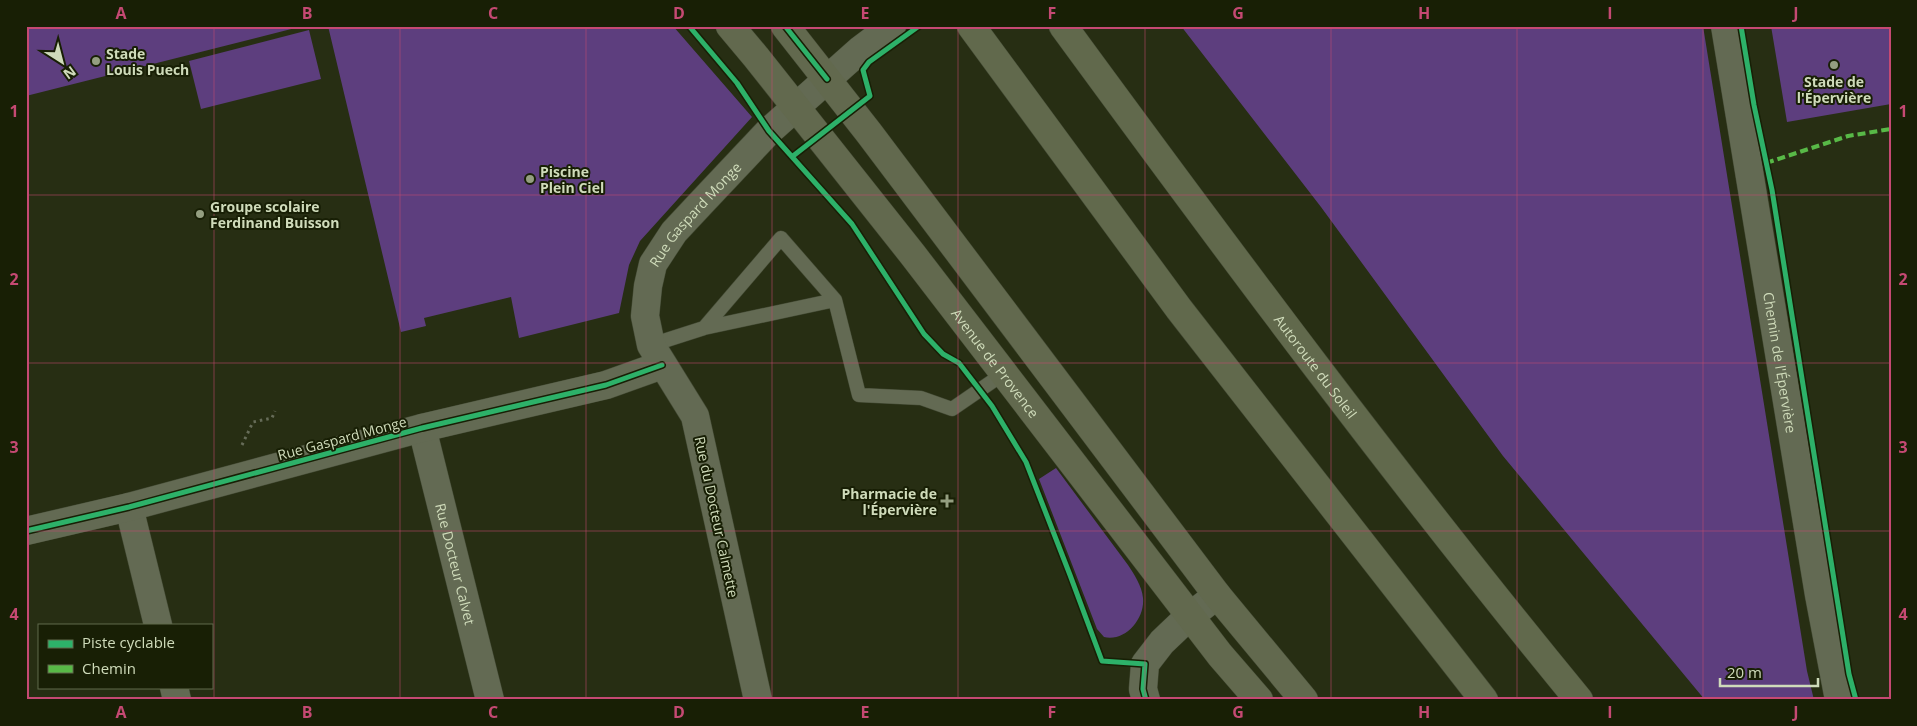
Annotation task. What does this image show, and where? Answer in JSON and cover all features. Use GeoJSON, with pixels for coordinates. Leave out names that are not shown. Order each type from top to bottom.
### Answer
{"type":"FeatureCollection","features":[{"type":"Feature","properties":{"kind":"highway"},"geometry":{"type":"LineString","coordinates":[[971,26],[1179,309],[1484,700]]}},
{"type":"Feature","properties":{"kind":"highway","name":"Autoroute du Soleil"},"geometry":{"type":"LineString","coordinates":[[1063,26],[1242,270],[1510,616],[1579,700]]}},
{"type":"Feature","properties":{"kind":"main road","name":"Avenue de Provence"},"geometry":{"type":"LineString","coordinates":[[730,26],[796,107],[1220,655],[1259,700]]}},
{"type":"Feature","properties":{"kind":"main road"},"geometry":{"type":"LineString","coordinates":[[785,26],[1217,595],[1304,700]]}},
{"type":"Feature","properties":{"kind":"street","name":"Rue Gaspard Monge"},"geometry":{"type":"LineString","coordinates":[[26,531],[128,507],[422,428],[606,384],[657,355],[645,316],[648,286],[653,264],[674,232],[770,131],[860,50],[892,26]]}},
{"type":"Feature","properties":{"kind":"street","name":"Chemin de l'Épervière"},"geometry":{"type":"LineString","coordinates":[[1726,26],[1818,585],[1839,700]]}},
{"type":"Feature","properties":{"kind":"street","name":"Rue du Docteur Calmette"},"geometry":{"type":"LineString","coordinates":[[657,355],[680,389],[695,416],[758,700]]}},
{"type":"Feature","properties":{"kind":"street","name":"Rue Docteur Calvet"},"geometry":{"type":"LineString","coordinates":[[422,428],[490,700]]}},
{"type":"Feature","properties":{"kind":"street"},"geometry":{"type":"LineString","coordinates":[[128,507],[158,624]]}},
{"type":"Feature","properties":{"kind":"street"},"geometry":{"type":"LineString","coordinates":[[1146,700],[1143,689],[1145,664],[1162,642],[1190,616],[1217,595]]}},
{"type":"Feature","properties":{"kind":"lane"},"geometry":{"type":"LineString","coordinates":[[704,328],[781,238],[835,300],[858,395],[921,398],[952,409],[1003,374]]}},
{"type":"Feature","properties":{"kind":"lane"},"geometry":{"type":"LineString","coordinates":[[657,355],[704,328],[835,300]]}},
{"type":"Feature","properties":{"kind":"shaded area","name":"Stade Louis Puech"},"geometry":{"type":"Polygon","coordinates":[[[26,26],[303,26],[26,96],[26,26]]]}},
{"type":"Feature","properties":{"kind":"shaded area","name":"Piscine Plein Ciel"},"geometry":{"type":"Polygon","coordinates":[[[328,26],[673,26],[752,117],[640,241],[629,265],[619,313],[519,338],[511,297],[424,318],[426,326],[401,332],[328,26]]]}},
{"type":"Feature","properties":{"kind":"shaded area"},"geometry":{"type":"Polygon","coordinates":[[[1181,26],[1703,26],[1807,671],[1814,700],[1705,700],[1503,456],[1321,207],[1181,26]]]}},
{"type":"Feature","properties":{"kind":"shaded area","name":"Stade de l'Épervière"},"geometry":{"type":"Polygon","coordinates":[[[1771,26],[1891,26],[1891,104],[1787,122],[1771,26]]]}},
{"type":"Feature","properties":{"kind":"shaded area"},"geometry":{"type":"Polygon","coordinates":[[[309,30],[321,79],[201,109],[189,61],[309,30]]]}},
{"type":"Feature","properties":{"kind":"shaded area"},"geometry":{"type":"Polygon","coordinates":[[[1056,468],[1128,565],[1141,589],[1143,606],[1141,614],[1132,627],[1119,636],[1112,638],[1104,637],[1097,629],[1039,479],[1056,468]]]}},
{"type":"Feature","properties":{"kind":"marked path"},"geometry":{"type":"LineString","coordinates":[[1766,163],[1848,136],[1891,129]]}},
{"type":"Feature","properties":{"kind":"cycle path"},"geometry":{"type":"LineString","coordinates":[[689,26],[737,83],[769,131],[852,224],[924,334],[943,354],[959,363],[992,406],[1026,462],[1102,661],[1145,664],[1143,689],[1146,700]]}},
{"type":"Feature","properties":{"kind":"cycle path"},"geometry":{"type":"LineString","coordinates":[[785,26],[827,79]]}},
{"type":"Feature","properties":{"kind":"cycle path"},"geometry":{"type":"LineString","coordinates":[[793,156],[870,96],[863,70],[869,62],[919,26]]}},
{"type":"Feature","properties":{"kind":"cycle path"},"geometry":{"type":"LineString","coordinates":[[1741,26],[1754,105],[1772,190],[1849,674],[1856,700]]}},
{"type":"Feature","properties":{"kind":"cycle path"},"geometry":{"type":"LineString","coordinates":[[26,531],[129,507],[422,428],[606,385],[662,365]]}},
{"type":"Feature","properties":{"kind":"place","name":"Stade Louis Puech"},"geometry":{"type":"Point","coordinates":[96,61]}},
{"type":"Feature","properties":{"kind":"place","name":"Stade de l'Épervière"},"geometry":{"type":"Point","coordinates":[1834,65]}},
{"type":"Feature","properties":{"kind":"place","name":"Piscine Plein Ciel"},"geometry":{"type":"Point","coordinates":[530,179]}},
{"type":"Feature","properties":{"kind":"place","name":"Groupe scolaire Ferdinand Buisson"},"geometry":{"type":"Point","coordinates":[200,214]}},
{"type":"Feature","properties":{"kind":"place","name":"Pharmacie de l'Épervière"},"geometry":{"type":"Point","coordinates":[947,501]}}]}
